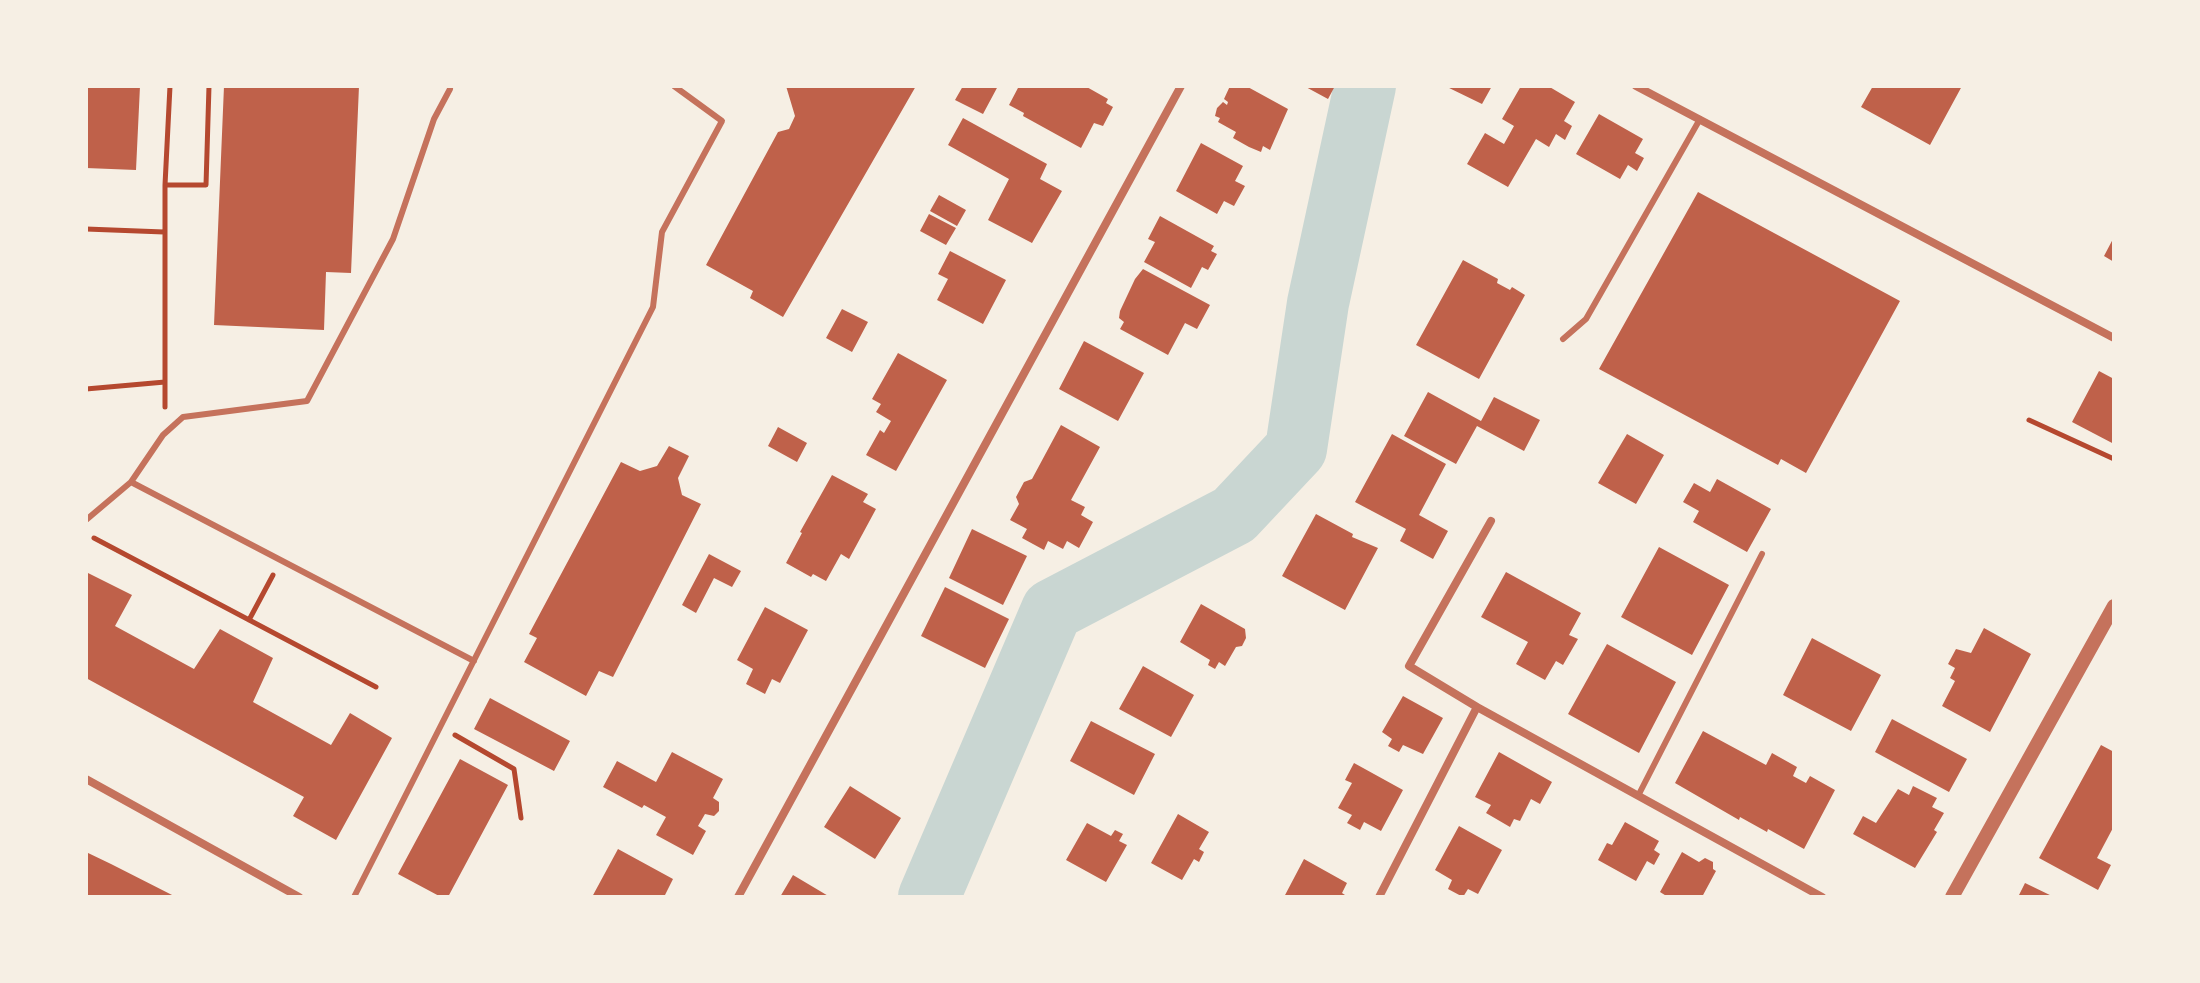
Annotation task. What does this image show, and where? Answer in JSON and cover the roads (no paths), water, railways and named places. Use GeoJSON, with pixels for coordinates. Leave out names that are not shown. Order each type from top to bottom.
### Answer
{"type":"FeatureCollection","features":[{"type":"Feature","properties":{"kind":"street"},"geometry":{"type":"LineString","coordinates":[[738,897],[1181,86]]}},
{"type":"Feature","properties":{"kind":"street"},"geometry":{"type":"LineString","coordinates":[[1636,86],[2114,338]]}},
{"type":"Feature","properties":{"kind":"street"},"geometry":{"type":"LineString","coordinates":[[1491,521],[1409,666],[1637,797],[1822,897]]}},
{"type":"Feature","properties":{"kind":"street"},"geometry":{"type":"LineString","coordinates":[[1952,897],[2114,606]]}},
{"type":"Feature","properties":{"kind":"street"},"geometry":{"type":"LineString","coordinates":[[1379,897],[1477,707]]}},
{"type":"Feature","properties":{"kind":"street"},"geometry":{"type":"LineString","coordinates":[[86,779],[299,897]]}},
{"type":"Feature","properties":{"kind":"lane"},"geometry":{"type":"LineString","coordinates":[[354,897],[653,307],[662,232],[722,121],[674,86]]}},
{"type":"Feature","properties":{"kind":"lane"},"geometry":{"type":"LineString","coordinates":[[86,520],[131,482],[163,435],[183,417],[307,401],[393,239],[434,119],[450,89]]}},
{"type":"Feature","properties":{"kind":"lane"},"geometry":{"type":"LineString","coordinates":[[1563,339],[1586,319],[1700,119]]}},
{"type":"Feature","properties":{"kind":"lane"},"geometry":{"type":"LineString","coordinates":[[131,482],[474,661]]}},
{"type":"Feature","properties":{"kind":"lane"},"geometry":{"type":"LineString","coordinates":[[1637,797],[1762,554]]}},
{"type":"Feature","properties":{"kind":"waterway"},"geometry":{"type":"LineString","coordinates":[[929,897],[1052,610],[1234,515],[1296,449],[1318,303],[1365,86]]}}]}
